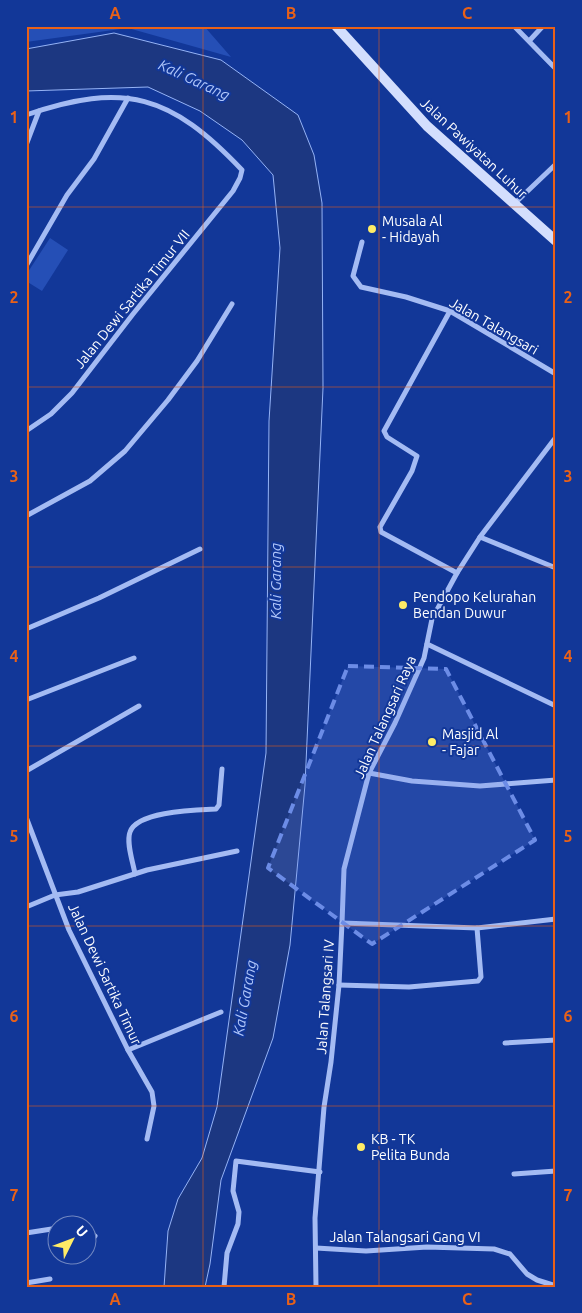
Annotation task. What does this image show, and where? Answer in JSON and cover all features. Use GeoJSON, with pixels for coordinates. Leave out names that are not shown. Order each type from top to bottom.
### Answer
{"type":"FeatureCollection","features":[{"type":"Feature","properties":{"kind":"main road","name":"Jalan Pawiyatan Luhur"},"geometry":{"type":"LineString","coordinates":[[336,26],[427,126],[556,241]]}},
{"type":"Feature","properties":{"kind":"street"},"geometry":{"type":"LineString","coordinates":[[514,26],[530,40],[556,69]]}},
{"type":"Feature","properties":{"kind":"street"},"geometry":{"type":"LineString","coordinates":[[530,40],[543,26]]}},
{"type":"Feature","properties":{"kind":"street"},"geometry":{"type":"LineString","coordinates":[[26,115],[39,110],[100,98],[128,98],[94,159],[67,195],[26,266]]}},
{"type":"Feature","properties":{"kind":"street","name":"Jalan Dewi Sartika Timur VII"},"geometry":{"type":"LineString","coordinates":[[26,431],[51,414],[72,393],[132,314],[233,191],[240,178],[242,170],[223,151],[178,114],[146,100],[128,98]]}},
{"type":"Feature","properties":{"kind":"street"},"geometry":{"type":"LineString","coordinates":[[26,145],[39,110]]}},
{"type":"Feature","properties":{"kind":"street"},"geometry":{"type":"LineString","coordinates":[[514,204],[556,164]]}},
{"type":"Feature","properties":{"kind":"street","name":"Jalan Talangsari"},"geometry":{"type":"LineString","coordinates":[[362,242],[353,276],[361,287],[406,297],[450,311],[556,374]]}},
{"type":"Feature","properties":{"kind":"street"},"geometry":{"type":"LineString","coordinates":[[26,516],[90,481],[125,451],[168,400],[197,361],[232,304]]}},
{"type":"Feature","properties":{"kind":"street"},"geometry":{"type":"LineString","coordinates":[[450,311],[384,431],[387,437],[418,456],[412,471],[380,528],[381,532],[456,574]]}},
{"type":"Feature","properties":{"kind":"street","name":"Jalan Talangsari Raya"},"geometry":{"type":"LineString","coordinates":[[342,924],[344,869],[369,773],[414,683],[424,658],[432,619],[456,574],[480,537],[556,437]]}},
{"type":"Feature","properties":{"kind":"street"},"geometry":{"type":"LineString","coordinates":[[480,537],[556,568]]}},
{"type":"Feature","properties":{"kind":"street"},"geometry":{"type":"LineString","coordinates":[[26,628],[98,598],[200,549]]}},
{"type":"Feature","properties":{"kind":"street"},"geometry":{"type":"LineString","coordinates":[[427,644],[556,706]]}},
{"type":"Feature","properties":{"kind":"street"},"geometry":{"type":"LineString","coordinates":[[26,700],[134,658]]}},
{"type":"Feature","properties":{"kind":"street"},"geometry":{"type":"LineString","coordinates":[[26,771],[139,706]]}},
{"type":"Feature","properties":{"kind":"street"},"geometry":{"type":"LineString","coordinates":[[134,874],[129,836],[134,824],[140,820],[173,813],[216,809],[219,805],[222,769]]}},
{"type":"Feature","properties":{"kind":"street"},"geometry":{"type":"LineString","coordinates":[[369,773],[412,781],[480,786],[556,780]]}},
{"type":"Feature","properties":{"kind":"street","name":"Jalan Dewi Sartika Timur"},"geometry":{"type":"LineString","coordinates":[[26,817],[70,930],[154,1099],[147,1139]]}},
{"type":"Feature","properties":{"kind":"street"},"geometry":{"type":"LineString","coordinates":[[26,907],[55,895],[78,892],[189,859],[237,851]]}},
{"type":"Feature","properties":{"kind":"street","name":"Jalan Talangsari IV"},"geometry":{"type":"LineString","coordinates":[[316,1287],[315,1218],[324,1107],[339,985],[342,924],[477,928],[556,919]]}},
{"type":"Feature","properties":{"kind":"street"},"geometry":{"type":"LineString","coordinates":[[339,985],[409,987],[476,982],[481,977],[477,928]]}},
{"type":"Feature","properties":{"kind":"street"},"geometry":{"type":"LineString","coordinates":[[128,1050],[220,1012]]}},
{"type":"Feature","properties":{"kind":"street"},"geometry":{"type":"LineString","coordinates":[[505,1043],[556,1040]]}},
{"type":"Feature","properties":{"kind":"street"},"geometry":{"type":"LineString","coordinates":[[224,1287],[228,1253],[238,1224],[239,1212],[233,1191],[236,1161],[320,1172]]}},
{"type":"Feature","properties":{"kind":"street"},"geometry":{"type":"LineString","coordinates":[[514,1174],[556,1171]]}},
{"type":"Feature","properties":{"kind":"street"},"geometry":{"type":"LineString","coordinates":[[26,1234],[48,1230]]}},
{"type":"Feature","properties":{"kind":"street","name":"Jalan Talangsari Gang VI"},"geometry":{"type":"LineString","coordinates":[[316,1248],[366,1250],[427,1247],[494,1249],[510,1254],[527,1274],[536,1280],[556,1286]]}},
{"type":"Feature","properties":{"kind":"street"},"geometry":{"type":"LineString","coordinates":[[26,1283],[50,1279]]}},
{"type":"Feature","properties":{"kind":"highlighted area"},"geometry":{"type":"Polygon","coordinates":[[[348,666],[446,669],[535,840],[372,944],[268,868],[348,666]]]}},
{"type":"Feature","properties":{"kind":"shaded area"},"geometry":{"type":"Polygon","coordinates":[[[26,26],[204,26],[231,57],[128,28],[26,42],[26,26]]]}},
{"type":"Feature","properties":{"kind":"shaded area"},"geometry":{"type":"Polygon","coordinates":[[[50,238],[68,250],[42,291],[26,281],[26,275],[50,238]]]}},
{"type":"Feature","properties":{"kind":"water","name":"Kali Garang"},"geometry":{"type":"Polygon","coordinates":[[[114,33],[221,60],[298,115],[314,155],[322,203],[323,388],[305,785],[290,945],[273,1038],[221,1180],[210,1264],[205,1287],[164,1287],[168,1231],[178,1199],[202,1158],[217,1107],[266,753],[269,421],[280,248],[273,175],[242,140],[200,111],[148,87],[26,91],[26,49],[114,33]]]}},
{"type":"Feature","properties":{"kind":"place","name":"Musala Al - Hidayah"},"geometry":{"type":"Point","coordinates":[372,229]}},
{"type":"Feature","properties":{"kind":"place","name":"Pendopo Kelurahan Bendan Duwur"},"geometry":{"type":"Point","coordinates":[403,605]}},
{"type":"Feature","properties":{"kind":"place","name":"Masjid Al - Fajar"},"geometry":{"type":"Point","coordinates":[432,742]}},
{"type":"Feature","properties":{"kind":"place","name":"KB - TK Pelita Bunda"},"geometry":{"type":"Point","coordinates":[361,1147]}}]}
